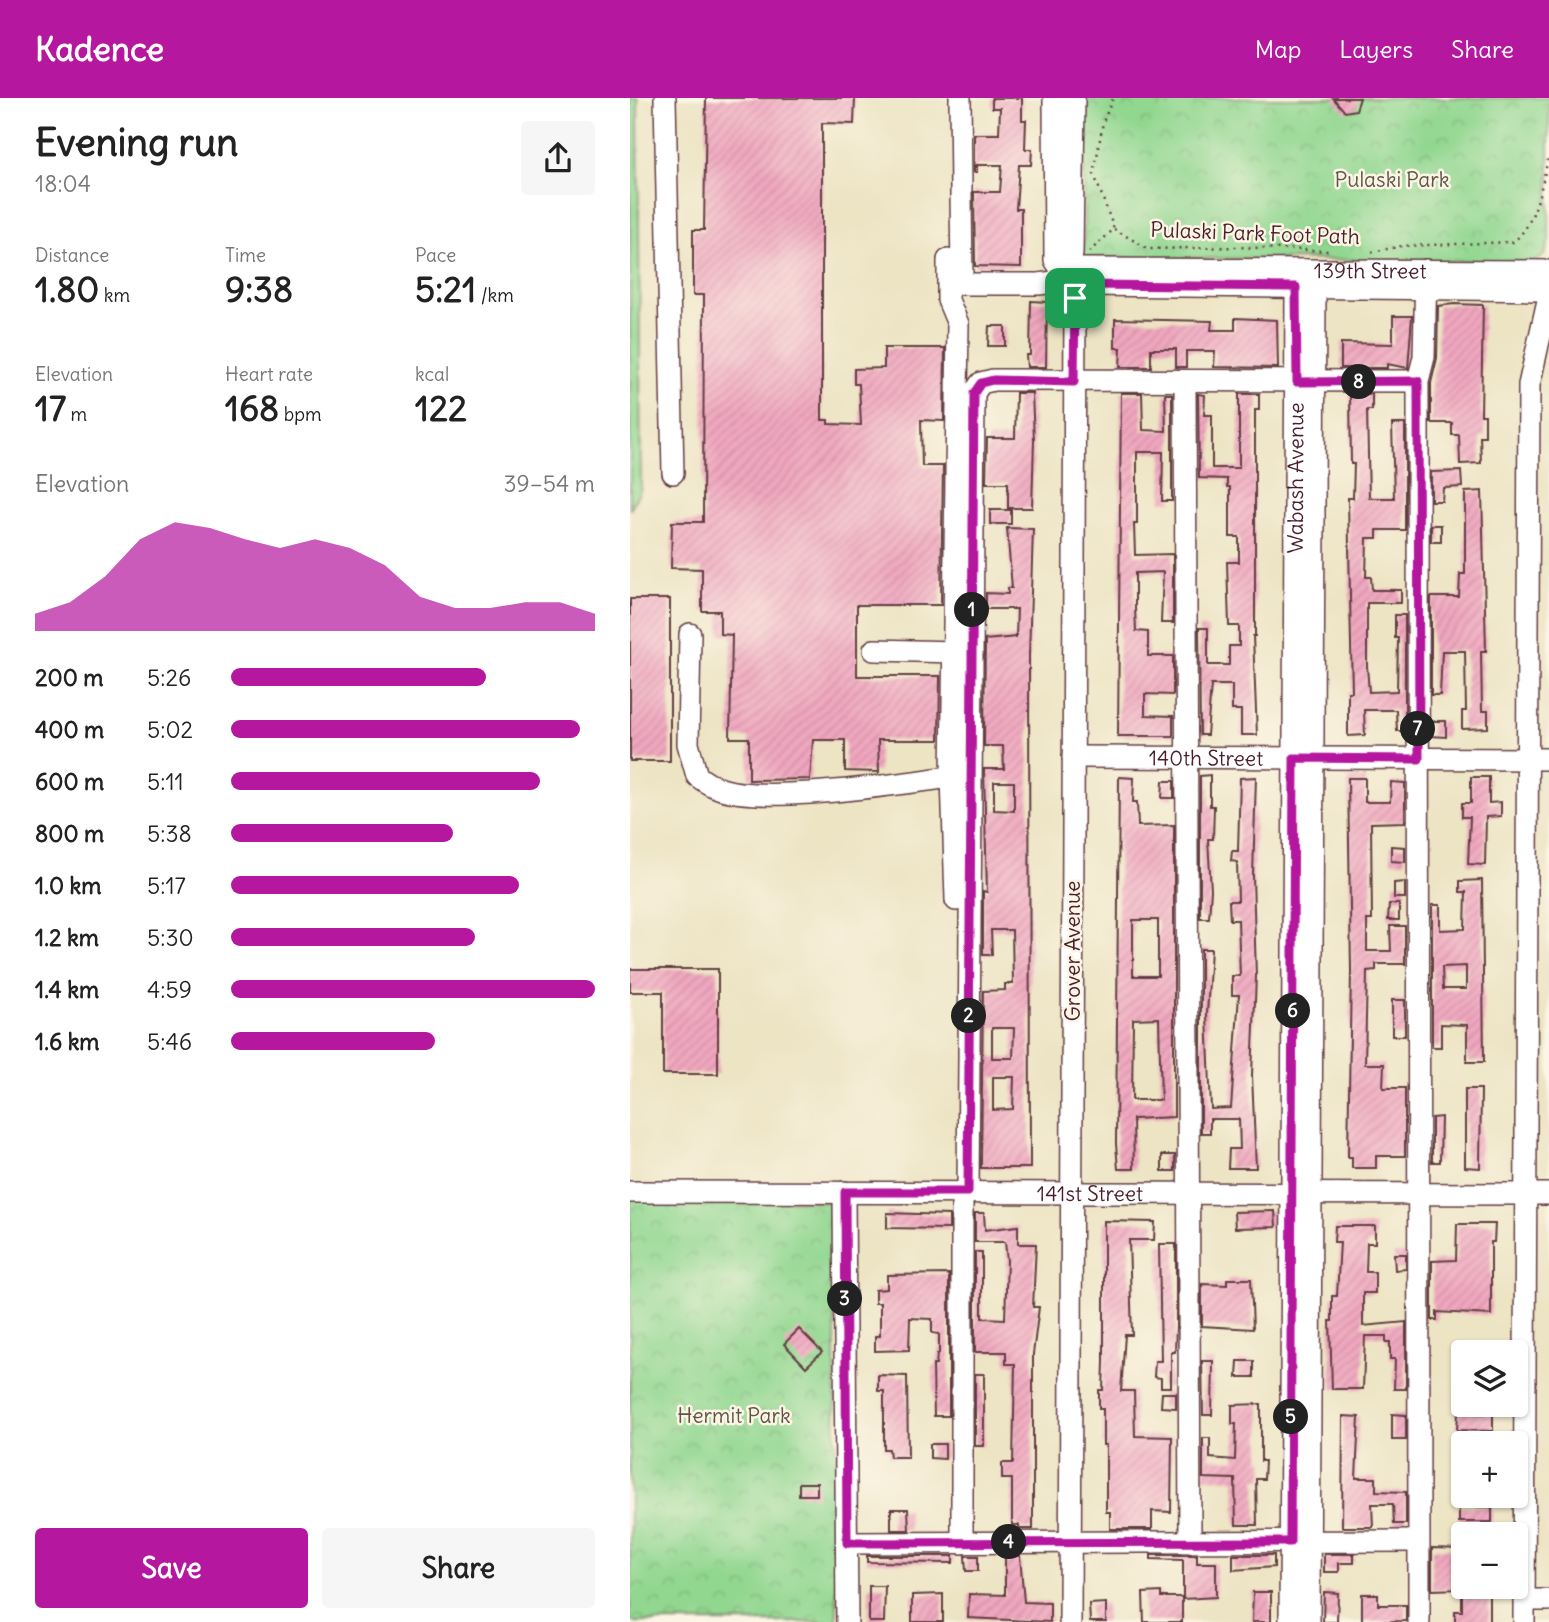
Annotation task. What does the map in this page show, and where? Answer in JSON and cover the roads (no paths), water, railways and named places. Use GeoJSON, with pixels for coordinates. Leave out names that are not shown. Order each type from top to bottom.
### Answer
{"type":"FeatureCollection","features":[{"type":"Feature","properties":{"kind":"street"},"geometry":{"type":"LineString","coordinates":[[665,98],[673,473]]}},
{"type":"Feature","properties":{"kind":"street"},"geometry":{"type":"LineString","coordinates":[[949,98],[948,300],[958,324],[956,652],[952,777],[962,1192]]}},
{"type":"Feature","properties":{"kind":"street","name":"139th Street"},"geometry":{"type":"LineString","coordinates":[[960,98],[962,284],[1039,284],[1068,280],[1085,285],[1426,279],[1549,271]]}},
{"type":"Feature","properties":{"kind":"street","name":"Grover Avenue"},"geometry":{"type":"LineString","coordinates":[[1054,98],[1055,260],[1068,280],[1075,298],[1070,1622]]}},
{"type":"Feature","properties":{"kind":"street","name":"Grover Avenue"},"geometry":{"type":"LineString","coordinates":[[1068,280],[1072,254],[1074,98]]}},
{"type":"Feature","properties":{"kind":"street"},"geometry":{"type":"LineString","coordinates":[[1419,1622],[1418,381],[1424,357],[1426,279]]}},
{"type":"Feature","properties":{"kind":"street","name":"139th Street"},"geometry":{"type":"LineString","coordinates":[[1426,279],[1549,290]]}},
{"type":"Feature","properties":{"kind":"street","name":"Wabash Avenue"},"geometry":{"type":"LineString","coordinates":[[1305,281],[1300,1542],[1309,1622]]}},
{"type":"Feature","properties":{"kind":"street"},"geometry":{"type":"LineString","coordinates":[[1524,1622],[1527,759],[1539,385],[1549,296]]}},
{"type":"Feature","properties":{"kind":"street"},"geometry":{"type":"LineString","coordinates":[[962,1543],[962,1192],[974,393],[981,383],[993,380],[1418,381]]}},
{"type":"Feature","properties":{"kind":"street"},"geometry":{"type":"LineString","coordinates":[[1185,382],[1190,1542]]}},
{"type":"Feature","properties":{"kind":"street"},"geometry":{"type":"LineString","coordinates":[[690,634],[688,744],[697,776],[717,789],[762,794],[828,791],[952,777]]}},
{"type":"Feature","properties":{"kind":"street"},"geometry":{"type":"LineString","coordinates":[[874,650],[956,652]]}},
{"type":"Feature","properties":{"kind":"street","name":"140th Street"},"geometry":{"type":"LineString","coordinates":[[1073,757],[1549,759]]}},
{"type":"Feature","properties":{"kind":"street","name":"141st Street"},"geometry":{"type":"LineString","coordinates":[[630,1192],[1549,1194]]}},
{"type":"Feature","properties":{"kind":"street"},"geometry":{"type":"LineString","coordinates":[[845,1192],[848,1622]]}},
{"type":"Feature","properties":{"kind":"street"},"geometry":{"type":"LineString","coordinates":[[847,1543],[1418,1541]]}},
{"type":"Feature","properties":{"kind":"street","name":"Wabash Avenue"},"geometry":{"type":"LineString","coordinates":[[1290,1622],[1300,1542]]}},
{"type":"Feature","properties":{"kind":"street"},"geometry":{"type":"LineString","coordinates":[[1524,1600],[1549,1600]]}},
{"type":"Feature","properties":{"kind":"park label","name":"Pulaski Park"},"geometry":{"type":"Point","coordinates":[1392,179]}},
{"type":"Feature","properties":{"kind":"park label","name":"Hermit Park"},"geometry":{"type":"Point","coordinates":[734,1415]}}]}
